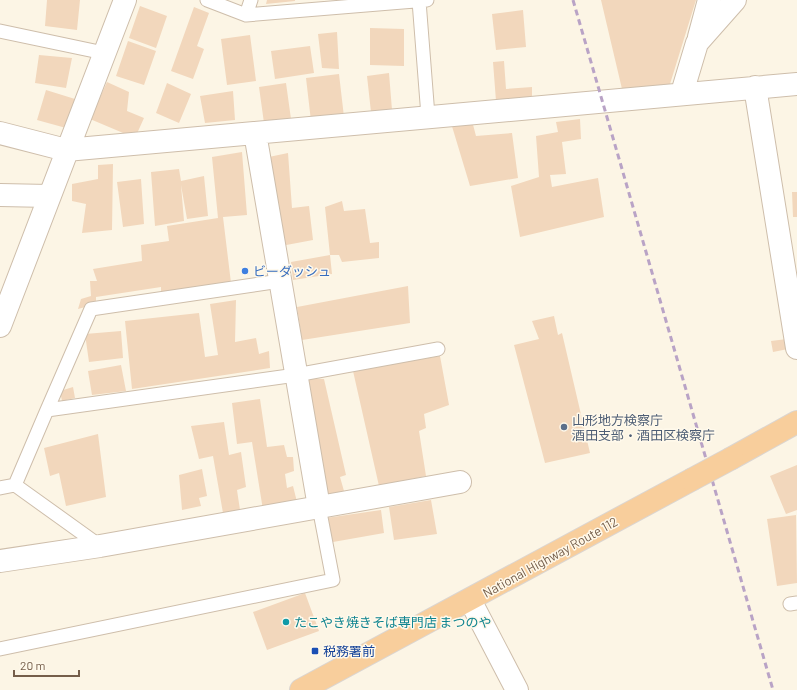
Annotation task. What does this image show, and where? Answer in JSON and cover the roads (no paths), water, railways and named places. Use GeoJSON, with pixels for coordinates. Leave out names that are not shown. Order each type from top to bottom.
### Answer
{"type":"FeatureCollection","features":[{"type":"Feature","properties":{"kind":"highway","name":"National Highway Route 112"},"geometry":{"type":"LineString","coordinates":[[301,690],[797,422]]}},
{"type":"Feature","properties":{"kind":"street"},"geometry":{"type":"LineString","coordinates":[[0,326],[66,150],[125,0]]}},
{"type":"Feature","properties":{"kind":"street"},"geometry":{"type":"LineString","coordinates":[[682,93],[709,0]]}},
{"type":"Feature","properties":{"kind":"street"},"geometry":{"type":"LineString","coordinates":[[697,43],[735,0]]}},
{"type":"Feature","properties":{"kind":"street"},"geometry":{"type":"LineString","coordinates":[[0,133],[66,150],[682,93],[797,84]]}},
{"type":"Feature","properties":{"kind":"street"},"geometry":{"type":"LineString","coordinates":[[755,87],[797,348]]}},
{"type":"Feature","properties":{"kind":"street"},"geometry":{"type":"LineString","coordinates":[[255,133],[318,507]]}},
{"type":"Feature","properties":{"kind":"street"},"geometry":{"type":"LineString","coordinates":[[0,195],[49,196]]}},
{"type":"Feature","properties":{"kind":"street"},"geometry":{"type":"LineString","coordinates":[[0,561],[100,546],[460,482]]}},
{"type":"Feature","properties":{"kind":"street"},"geometry":{"type":"LineString","coordinates":[[470,600],[516,690]]}},
{"type":"Feature","properties":{"kind":"lane"},"geometry":{"type":"LineString","coordinates":[[208,0],[246,15],[423,0],[428,116]]}},
{"type":"Feature","properties":{"kind":"lane"},"geometry":{"type":"LineString","coordinates":[[246,15],[251,0]]}},
{"type":"Feature","properties":{"kind":"lane"},"geometry":{"type":"LineString","coordinates":[[0,31],[104,53]]}},
{"type":"Feature","properties":{"kind":"lane"},"geometry":{"type":"LineString","coordinates":[[15,485],[91,309],[280,281]]}},
{"type":"Feature","properties":{"kind":"lane"},"geometry":{"type":"LineString","coordinates":[[47,410],[296,375],[438,349]]}},
{"type":"Feature","properties":{"kind":"lane"},"geometry":{"type":"LineString","coordinates":[[0,488],[15,485],[100,546]]}},
{"type":"Feature","properties":{"kind":"lane"},"geometry":{"type":"LineString","coordinates":[[0,649],[333,580],[318,507]]}},
{"type":"Feature","properties":{"kind":"railway"},"geometry":{"type":"LineString","coordinates":[[573,0],[773,690]]}},
{"type":"Feature","properties":{"kind":"place","name":"ビーダッシュ"},"geometry":{"type":"Point","coordinates":[245,271]}},
{"type":"Feature","properties":{"kind":"place","name":"山形地方検察庁 酒田支部・酒田区検察庁"},"geometry":{"type":"Point","coordinates":[564,427]}},
{"type":"Feature","properties":{"kind":"place","name":"たこやき焼きそば専門店 まつのや"},"geometry":{"type":"Point","coordinates":[286,622]}},
{"type":"Feature","properties":{"kind":"place","name":"税務署前"},"geometry":{"type":"Point","coordinates":[315,651]}}]}
